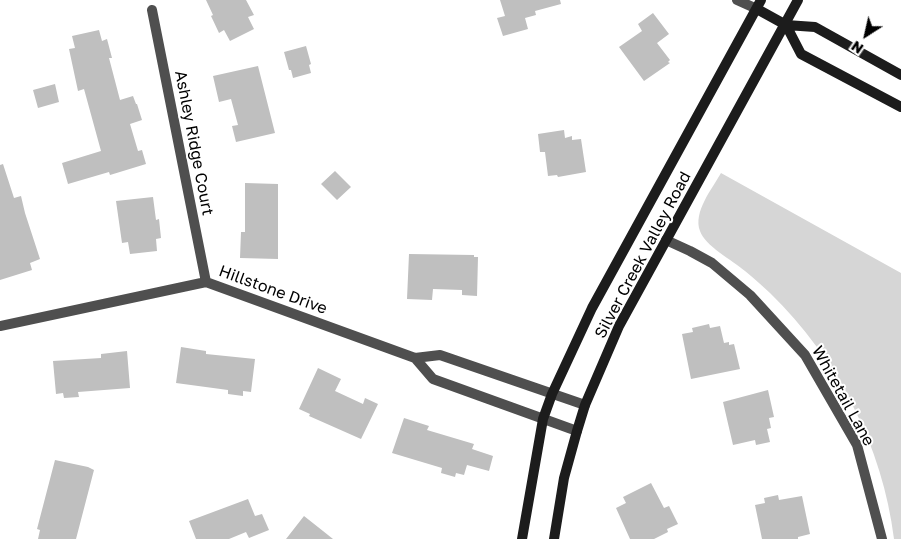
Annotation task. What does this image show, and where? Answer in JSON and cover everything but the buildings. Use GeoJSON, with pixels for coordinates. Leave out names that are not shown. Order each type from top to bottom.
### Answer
{"type":"FeatureCollection","features":[{"type":"Feature","properties":{"kind":"main road","name":"Silver Creek Valley Road"},"geometry":{"type":"LineString","coordinates":[[554,539],[564,478],[577,431],[619,326],[786,25],[798,0]]}},
{"type":"Feature","properties":{"kind":"main road"},"geometry":{"type":"LineString","coordinates":[[759,4],[786,25],[801,54],[901,107]]}},
{"type":"Feature","properties":{"kind":"main road","name":"Silver Creek Valley Road"},"geometry":{"type":"LineString","coordinates":[[522,539],[543,419],[552,394],[592,308],[759,4]]}},
{"type":"Feature","properties":{"kind":"main road"},"geometry":{"type":"LineString","coordinates":[[786,25],[816,27],[901,75]]}},
{"type":"Feature","properties":{"kind":"street"},"geometry":{"type":"LineString","coordinates":[[737,0],[759,4]]}},
{"type":"Feature","properties":{"kind":"street","name":"Ashley Ridge Court"},"geometry":{"type":"LineString","coordinates":[[152,10],[206,282]]}},
{"type":"Feature","properties":{"kind":"street","name":"Whitetail Lane"},"geometry":{"type":"LineString","coordinates":[[666,240],[712,264],[750,295],[805,355],[856,445],[882,539]]}},
{"type":"Feature","properties":{"kind":"street","name":"Hillstone Drive"},"geometry":{"type":"LineString","coordinates":[[0,326],[206,282],[415,358],[440,355],[586,406]]}},
{"type":"Feature","properties":{"kind":"street","name":"Hillstone Drive"},"geometry":{"type":"LineString","coordinates":[[415,358],[433,379],[577,431]]}},
{"type":"Feature","properties":{"kind":"shaded area"},"geometry":{"type":"Polygon","coordinates":[[[721,173],[901,273],[901,539],[894,539],[888,505],[868,438],[836,375],[794,318],[755,279],[707,242],[700,231],[699,216],[701,209],[721,173]]]}}]}
